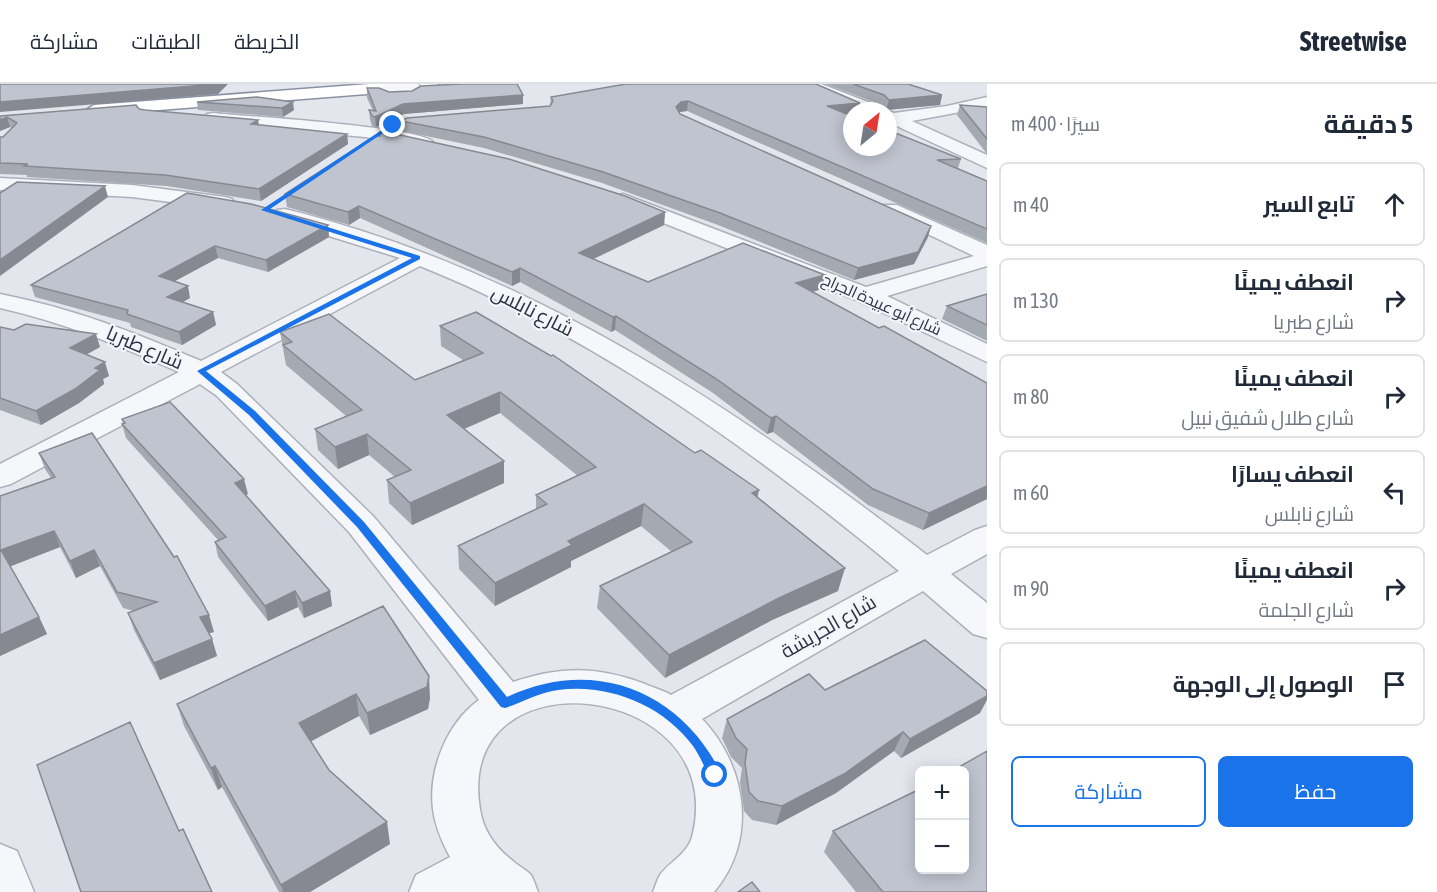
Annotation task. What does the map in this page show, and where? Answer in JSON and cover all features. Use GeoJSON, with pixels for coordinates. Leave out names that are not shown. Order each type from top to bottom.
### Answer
{"type":"FeatureCollection","features":[{"type":"Feature","properties":{"kind":"highway"},"geometry":{"type":"LineString","coordinates":[[296,84],[78,107],[432,84]]}},
{"type":"Feature","properties":{"kind":"street"},"geometry":{"type":"LineString","coordinates":[[389,91],[412,90],[409,84]]}},
{"type":"Feature","properties":{"kind":"street"},"geometry":{"type":"LineString","coordinates":[[807,84],[824,87],[857,102]]}},
{"type":"Feature","properties":{"kind":"street"},"geometry":{"type":"LineString","coordinates":[[897,114],[947,111],[987,102]]}},
{"type":"Feature","properties":{"kind":"street"},"geometry":{"type":"LineString","coordinates":[[358,111],[372,133]]}},
{"type":"Feature","properties":{"kind":"street"},"geometry":{"type":"LineString","coordinates":[[148,113],[372,133],[447,147]]}},
{"type":"Feature","properties":{"kind":"street"},"geometry":{"type":"LineString","coordinates":[[351,153],[372,133],[404,121]]}},
{"type":"Feature","properties":{"kind":"street"},"geometry":{"type":"LineString","coordinates":[[897,121],[987,162]]}},
{"type":"Feature","properties":{"kind":"street","name":"شارع نابلس"},"geometry":{"type":"LineString","coordinates":[[0,184],[132,191],[267,205],[469,278],[556,320],[632,363],[819,490],[924,571],[987,624]]}},
{"type":"Feature","properties":{"kind":"street","name":"شارع أبو عبيدة الجراح"},"geometry":{"type":"LineString","coordinates":[[603,193],[698,227],[865,295],[987,354]]}},
{"type":"Feature","properties":{"kind":"street"},"geometry":{"type":"LineString","coordinates":[[869,200],[987,253]]}},
{"type":"Feature","properties":{"kind":"street"},"geometry":{"type":"LineString","coordinates":[[0,477],[418,258]]}},
{"type":"Feature","properties":{"kind":"street"},"geometry":{"type":"LineString","coordinates":[[865,295],[987,259]]}},
{"type":"Feature","properties":{"kind":"street"},"geometry":{"type":"LineString","coordinates":[[891,307],[987,277]]}},
{"type":"Feature","properties":{"kind":"street","name":"شارع طبريا"},"geometry":{"type":"LineString","coordinates":[[0,301],[44,310],[96,326],[201,371],[252,413],[361,524],[505,703]]}},
{"type":"Feature","properties":{"kind":"street","name":"شارع الجريشة"},"geometry":{"type":"LineString","coordinates":[[671,716],[987,537]]}},
{"type":"Feature","properties":{"kind":"street"},"geometry":{"type":"LineString","coordinates":[[434,892],[498,879],[464,837],[455,805],[455,774],[465,746],[482,722],[505,703],[530,691],[558,685],[588,684],[636,696],[671,716],[697,742],[715,775],[721,812],[715,848],[693,881],[678,892]]}},
{"type":"Feature","properties":{"kind":"street"},"geometry":{"type":"LineString","coordinates":[[0,867],[9,892]]}},
{"type":"Feature","properties":{"kind":"building"},"geometry":{"type":"Polygon","coordinates":[[[0,84],[217,84],[0,102],[0,84]]]}},
{"type":"Feature","properties":{"kind":"building"},"geometry":{"type":"Polygon","coordinates":[[[517,84],[523,95],[403,104],[375,117],[369,110],[376,111],[367,88],[379,88],[389,92],[412,91],[421,86],[517,84]]]}},
{"type":"Feature","properties":{"kind":"building"},"geometry":{"type":"Polygon","coordinates":[[[626,84],[816,84],[858,102],[843,102],[843,105],[827,106],[843,112],[843,156],[897,156],[897,134],[961,159],[937,160],[987,181],[987,229],[688,101],[681,102],[676,107],[680,114],[931,226],[918,252],[858,268],[720,213],[603,172],[484,137],[401,121],[407,118],[550,106],[553,101],[551,97],[626,84]]]}},
{"type":"Feature","properties":{"kind":"building"},"geometry":{"type":"Polygon","coordinates":[[[853,84],[908,84],[942,95],[889,100],[884,95],[853,84]]]}},
{"type":"Feature","properties":{"kind":"building"},"geometry":{"type":"Polygon","coordinates":[[[257,97],[293,102],[282,108],[197,102],[257,97]]]}},
{"type":"Feature","properties":{"kind":"building"},"geometry":{"type":"Polygon","coordinates":[[[136,105],[139,109],[145,110],[258,120],[251,124],[347,134],[259,189],[165,175],[0,163],[0,137],[3,137],[17,123],[7,117],[0,120],[0,116],[136,105]]]}},
{"type":"Feature","properties":{"kind":"building"},"geometry":{"type":"Polygon","coordinates":[[[960,105],[987,107],[987,139],[960,105]]]}},
{"type":"Feature","properties":{"kind":"building"},"geometry":{"type":"Polygon","coordinates":[[[382,131],[509,159],[625,196],[665,212],[579,253],[648,282],[743,243],[825,275],[796,283],[879,328],[884,326],[987,383],[987,486],[929,513],[873,489],[776,416],[771,418],[715,378],[616,316],[613,317],[520,268],[512,272],[359,206],[348,212],[285,194],[375,136],[380,136],[379,133],[382,131]]]}},
{"type":"Feature","properties":{"kind":"building"},"geometry":{"type":"Polygon","coordinates":[[[17,182],[105,186],[0,260],[0,193],[17,182]]]}},
{"type":"Feature","properties":{"kind":"building"},"geometry":{"type":"Polygon","coordinates":[[[187,193],[251,204],[328,225],[266,260],[215,246],[159,276],[188,286],[167,297],[213,312],[179,332],[127,314],[128,310],[31,285],[187,193]]]}},
{"type":"Feature","properties":{"kind":"building"},"geometry":{"type":"Polygon","coordinates":[[[987,294],[987,325],[947,306],[987,294]]]}},
{"type":"Feature","properties":{"kind":"building"},"geometry":{"type":"Polygon","coordinates":[[[476,312],[551,356],[553,355],[695,453],[701,450],[759,490],[752,493],[845,568],[779,598],[669,655],[600,586],[692,542],[644,504],[568,541],[572,545],[495,583],[458,546],[547,504],[536,495],[596,467],[500,392],[447,415],[504,461],[410,503],[387,480],[411,470],[367,434],[335,447],[315,429],[362,410],[283,345],[292,342],[280,332],[329,314],[415,380],[483,353],[440,326],[476,312]]]}},
{"type":"Feature","properties":{"kind":"building"},"geometry":{"type":"Polygon","coordinates":[[[26,324],[96,334],[70,348],[105,362],[95,368],[100,370],[75,389],[36,411],[0,398],[0,327],[14,330],[26,324]]]}},
{"type":"Feature","properties":{"kind":"building"},"geometry":{"type":"Polygon","coordinates":[[[170,402],[244,479],[235,483],[330,591],[302,603],[295,591],[265,606],[215,542],[226,537],[122,424],[125,423],[122,419],[170,402]]]}},
{"type":"Feature","properties":{"kind":"building"},"geometry":{"type":"Polygon","coordinates":[[[92,433],[174,557],[177,556],[209,615],[200,617],[212,639],[154,663],[128,613],[157,602],[117,592],[94,550],[70,561],[54,531],[1,550],[39,617],[0,635],[0,496],[55,477],[39,453],[92,433]]]}},
{"type":"Feature","properties":{"kind":"building"},"geometry":{"type":"Polygon","coordinates":[[[383,606],[429,676],[427,687],[367,713],[356,694],[299,723],[329,770],[387,822],[281,885],[215,766],[211,768],[177,704],[383,606]]]}},
{"type":"Feature","properties":{"kind":"building"},"geometry":{"type":"Polygon","coordinates":[[[925,640],[987,691],[987,696],[910,739],[903,732],[844,774],[782,806],[758,801],[749,792],[745,763],[747,749],[736,738],[727,719],[809,674],[825,690],[925,640]]]}},
{"type":"Feature","properties":{"kind":"building"},"geometry":{"type":"Polygon","coordinates":[[[130,722],[179,831],[183,829],[212,892],[81,892],[37,765],[130,722]]]}},
{"type":"Feature","properties":{"kind":"building"},"geometry":{"type":"Polygon","coordinates":[[[987,751],[987,892],[883,892],[833,831],[915,791],[915,874],[969,874],[969,766],[961,766],[987,751]]]}},
{"type":"Feature","properties":{"kind":"building"},"geometry":{"type":"Polygon","coordinates":[[[752,882],[760,892],[738,892],[752,882]]]}},
{"type":"Feature","properties":{"kind":"route"},"geometry":{"type":"LineString","coordinates":[[393,125],[265,210],[319,224],[418,258],[201,371],[227,390],[252,413],[361,524],[505,703],[530,691],[558,685],[588,684],[617,689],[645,700],[671,716],[697,742],[715,775]]}}]}
